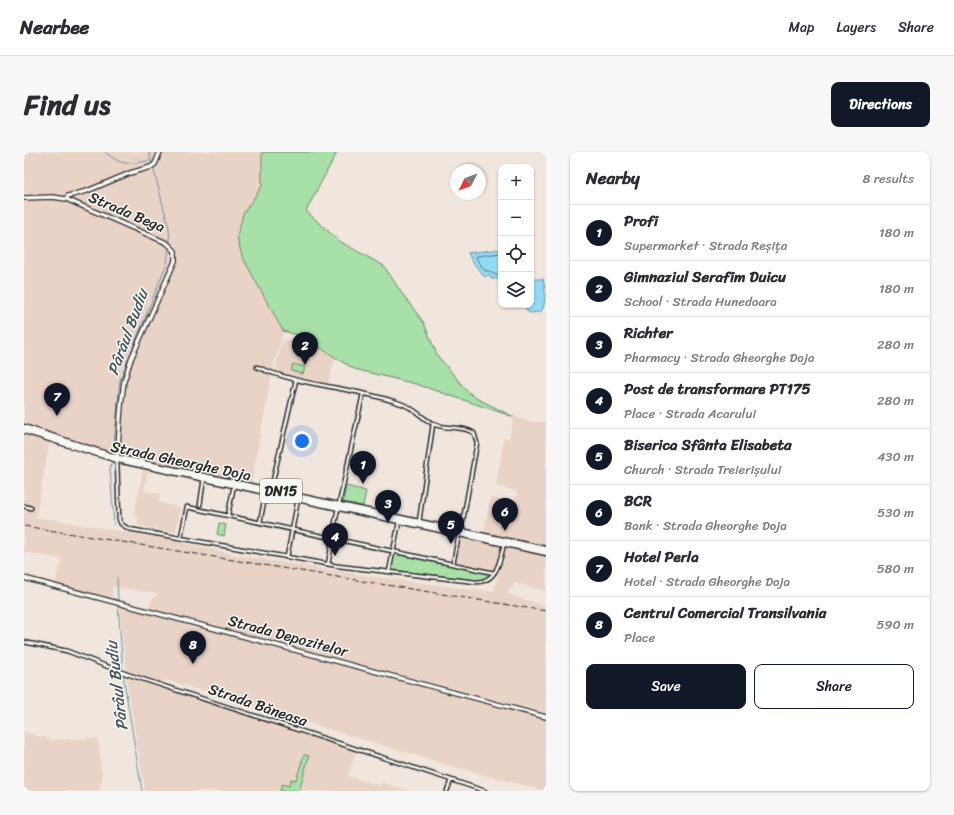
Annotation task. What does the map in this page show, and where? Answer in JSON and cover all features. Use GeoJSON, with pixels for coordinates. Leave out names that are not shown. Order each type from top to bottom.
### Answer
{"type":"FeatureCollection","features":[{"type":"Feature","properties":{"kind":"main road","name":"Strada Gheorghe Doja"},"geometry":{"type":"LineString","coordinates":[[24,427],[110,457]]}},
{"type":"Feature","properties":{"kind":"main road","name":"Strada Gheorghe Doja"},"geometry":{"type":"LineString","coordinates":[[24,431],[110,457],[204,477],[271,489],[399,521],[418,523]]}},
{"type":"Feature","properties":{"kind":"main road","name":"Strada Gheorghe Doja"},"geometry":{"type":"LineString","coordinates":[[204,477],[298,499],[546,548]]}},
{"type":"Feature","properties":{"kind":"main road","name":"Strada Gheorghe Doja"},"geometry":{"type":"LineString","coordinates":[[460,532],[504,544],[546,552]]}},
{"type":"Feature","properties":{"kind":"street"},"geometry":{"type":"LineString","coordinates":[[24,198],[53,197],[66,199],[68,196],[97,188],[130,173],[154,166],[160,152]]}},
{"type":"Feature","properties":{"kind":"street","name":"Strada Bega"},"geometry":{"type":"LineString","coordinates":[[66,199],[167,243],[172,246],[176,256],[131,358],[124,381],[120,406],[116,458]]}},
{"type":"Feature","properties":{"kind":"street"},"geometry":{"type":"LineString","coordinates":[[257,367],[296,380],[402,404],[420,413],[433,424],[469,430],[476,435],[477,442],[453,564]]}},
{"type":"Feature","properties":{"kind":"street"},"geometry":{"type":"LineString","coordinates":[[271,489],[296,380]]}},
{"type":"Feature","properties":{"kind":"street"},"geometry":{"type":"LineString","coordinates":[[328,564],[338,506],[363,394]]}},
{"type":"Feature","properties":{"kind":"street"},"geometry":{"type":"LineString","coordinates":[[418,523],[433,424]]}},
{"type":"Feature","properties":{"kind":"street"},"geometry":{"type":"LineString","coordinates":[[116,458],[121,524],[129,529],[328,564],[476,582],[488,580],[494,573],[499,564],[504,544]]}},
{"type":"Feature","properties":{"kind":"street"},"geometry":{"type":"LineString","coordinates":[[200,505],[204,477]]}},
{"type":"Feature","properties":{"kind":"street"},"geometry":{"type":"LineString","coordinates":[[228,515],[234,485]]}},
{"type":"Feature","properties":{"kind":"street"},"geometry":{"type":"LineString","coordinates":[[260,522],[266,492]]}},
{"type":"Feature","properties":{"kind":"street"},"geometry":{"type":"LineString","coordinates":[[287,557],[298,499]]}},
{"type":"Feature","properties":{"kind":"street"},"geometry":{"type":"LineString","coordinates":[[24,506],[31,508]]}},
{"type":"Feature","properties":{"kind":"street"},"geometry":{"type":"LineString","coordinates":[[181,537],[187,507],[494,573]]}},
{"type":"Feature","properties":{"kind":"street"},"geometry":{"type":"LineString","coordinates":[[389,572],[399,521]]}},
{"type":"Feature","properties":{"kind":"street","name":"Strada Depozitelor"},"geometry":{"type":"LineString","coordinates":[[24,578],[546,717]]}},
{"type":"Feature","properties":{"kind":"street","name":"Strada Băneasa"},"geometry":{"type":"LineString","coordinates":[[24,642],[67,651],[118,671],[485,791]]}},
{"type":"Feature","properties":{"kind":"street"},"geometry":{"type":"LineString","coordinates":[[448,791],[451,780]]}},
{"type":"Feature","properties":{"kind":"shaded area"},"geometry":{"type":"Polygon","coordinates":[[[24,152],[262,152],[262,186],[243,214],[242,256],[283,331],[272,373],[251,483],[117,455],[83,445],[51,433],[36,517],[172,540],[237,555],[362,575],[475,590],[494,591],[506,548],[546,556],[546,591],[516,583],[506,594],[546,606],[546,713],[149,608],[151,600],[159,594],[112,586],[112,599],[55,584],[62,559],[24,552],[24,152]]]}},
{"type":"Feature","properties":{"kind":"shaded area"},"geometry":{"type":"Polygon","coordinates":[[[285,340],[297,340],[309,343],[335,358],[328,384],[275,372],[281,343],[285,340]]]}},
{"type":"Feature","properties":{"kind":"shaded area"},"geometry":{"type":"Polygon","coordinates":[[[514,417],[531,422],[546,422],[546,546],[484,533],[490,498],[504,500],[500,523],[511,525],[517,491],[496,486],[504,438],[509,439],[514,417]]]}},
{"type":"Feature","properties":{"kind":"shaded area"},"geometry":{"type":"Polygon","coordinates":[[[143,470],[148,471],[144,491],[160,494],[158,502],[181,508],[175,533],[137,525],[139,517],[134,516],[143,470]]]}},
{"type":"Feature","properties":{"kind":"shaded area"},"geometry":{"type":"Polygon","coordinates":[[[459,537],[499,545],[501,550],[493,572],[454,563],[459,537]]]}},
{"type":"Feature","properties":{"kind":"shaded area"},"geometry":{"type":"Polygon","coordinates":[[[120,607],[546,720],[546,791],[458,768],[167,680],[162,683],[127,671],[123,646],[120,607]]]}},
{"type":"Feature","properties":{"kind":"shaded area"},"geometry":{"type":"Polygon","coordinates":[[[126,677],[356,751],[348,776],[380,786],[382,782],[409,791],[145,791],[126,677]]]}},
{"type":"Feature","properties":{"kind":"shaded area"},"geometry":{"type":"Polygon","coordinates":[[[24,732],[53,740],[98,738],[102,780],[99,791],[24,791],[24,732]]]}},
{"type":"Feature","properties":{"kind":"green space"},"geometry":{"type":"Polygon","coordinates":[[[262,152],[337,152],[306,211],[339,241],[384,266],[424,323],[437,355],[467,391],[476,398],[514,417],[416,384],[354,369],[301,336],[283,331],[242,256],[237,237],[243,214],[262,186],[262,152]]]}},
{"type":"Feature","properties":{"kind":"green space"},"geometry":{"type":"Polygon","coordinates":[[[293,364],[305,367],[303,374],[291,371],[293,364]]]}},
{"type":"Feature","properties":{"kind":"green space"},"geometry":{"type":"Polygon","coordinates":[[[346,486],[366,491],[363,506],[343,502],[346,486]]]}},
{"type":"Feature","properties":{"kind":"green space"},"geometry":{"type":"Polygon","coordinates":[[[219,523],[226,525],[224,536],[217,534],[219,523]]]}},
{"type":"Feature","properties":{"kind":"green space"},"geometry":{"type":"Polygon","coordinates":[[[397,553],[485,573],[488,577],[486,579],[476,580],[393,570],[391,568],[394,555],[397,553]]]}},
{"type":"Feature","properties":{"kind":"green space"},"geometry":{"type":"Polygon","coordinates":[[[304,755],[309,756],[299,791],[280,791],[282,784],[289,786],[291,779],[296,780],[304,755]]]}},
{"type":"Feature","properties":{"kind":"water"},"geometry":{"type":"Polygon","coordinates":[[[498,249],[498,279],[491,279],[489,274],[485,277],[473,263],[468,253],[498,249]]]}},
{"type":"Feature","properties":{"kind":"water"},"geometry":{"type":"Polygon","coordinates":[[[534,279],[543,279],[545,297],[541,312],[529,313],[526,309],[534,308],[534,279]]]}},
{"type":"Feature","properties":{"kind":"waterway"},"geometry":{"type":"LineString","coordinates":[[105,152],[111,157],[126,163],[150,161]]}},
{"type":"Feature","properties":{"kind":"waterway","name":"Pârâul Budiu"},"geometry":{"type":"LineString","coordinates":[[149,152],[169,228],[170,243]]}},
{"type":"Feature","properties":{"kind":"waterway","name":"Pârâul Budiu"},"geometry":{"type":"LineString","coordinates":[[113,455],[120,380],[167,263],[169,248]]}},
{"type":"Feature","properties":{"kind":"waterway","name":"Pârâul Budiu"},"geometry":{"type":"LineString","coordinates":[[112,460],[110,468],[114,525]]}},
{"type":"Feature","properties":{"kind":"waterway","name":"Pârâul Budiu"},"geometry":{"type":"LineString","coordinates":[[117,578],[118,601]]}},
{"type":"Feature","properties":{"kind":"waterway","name":"Pârâul Budiu"},"geometry":{"type":"LineString","coordinates":[[118,604],[123,671]]}},
{"type":"Feature","properties":{"kind":"waterway","name":"Pârâul Budiu"},"geometry":{"type":"LineString","coordinates":[[123,674],[142,791]]}},
{"type":"Feature","properties":{"kind":"railway"},"geometry":{"type":"LineString","coordinates":[[24,526],[546,611]]}},
{"type":"Feature","properties":{"kind":"place","name":"Gimnaziul Serafim Duicu"},"geometry":{"type":"Point","coordinates":[305,365]}},
{"type":"Feature","properties":{"kind":"place","name":"Hotel Perla"},"geometry":{"type":"Point","coordinates":[57,416]}},
{"type":"Feature","properties":{"kind":"place","name":"Profi"},"geometry":{"type":"Point","coordinates":[363,484]}},
{"type":"Feature","properties":{"kind":"place","name":"Richter"},"geometry":{"type":"Point","coordinates":[388,523]}},
{"type":"Feature","properties":{"kind":"place","name":"BCR"},"geometry":{"type":"Point","coordinates":[505,531]}},
{"type":"Feature","properties":{"kind":"place","name":"Biserica Sfânta Elisabeta"},"geometry":{"type":"Point","coordinates":[451,544]}},
{"type":"Feature","properties":{"kind":"place","name":"Post de transformare PT175"},"geometry":{"type":"Point","coordinates":[335,556]}},
{"type":"Feature","properties":{"kind":"place","name":"Centrul Comercial Transilvania"},"geometry":{"type":"Point","coordinates":[193,664]}}]}
